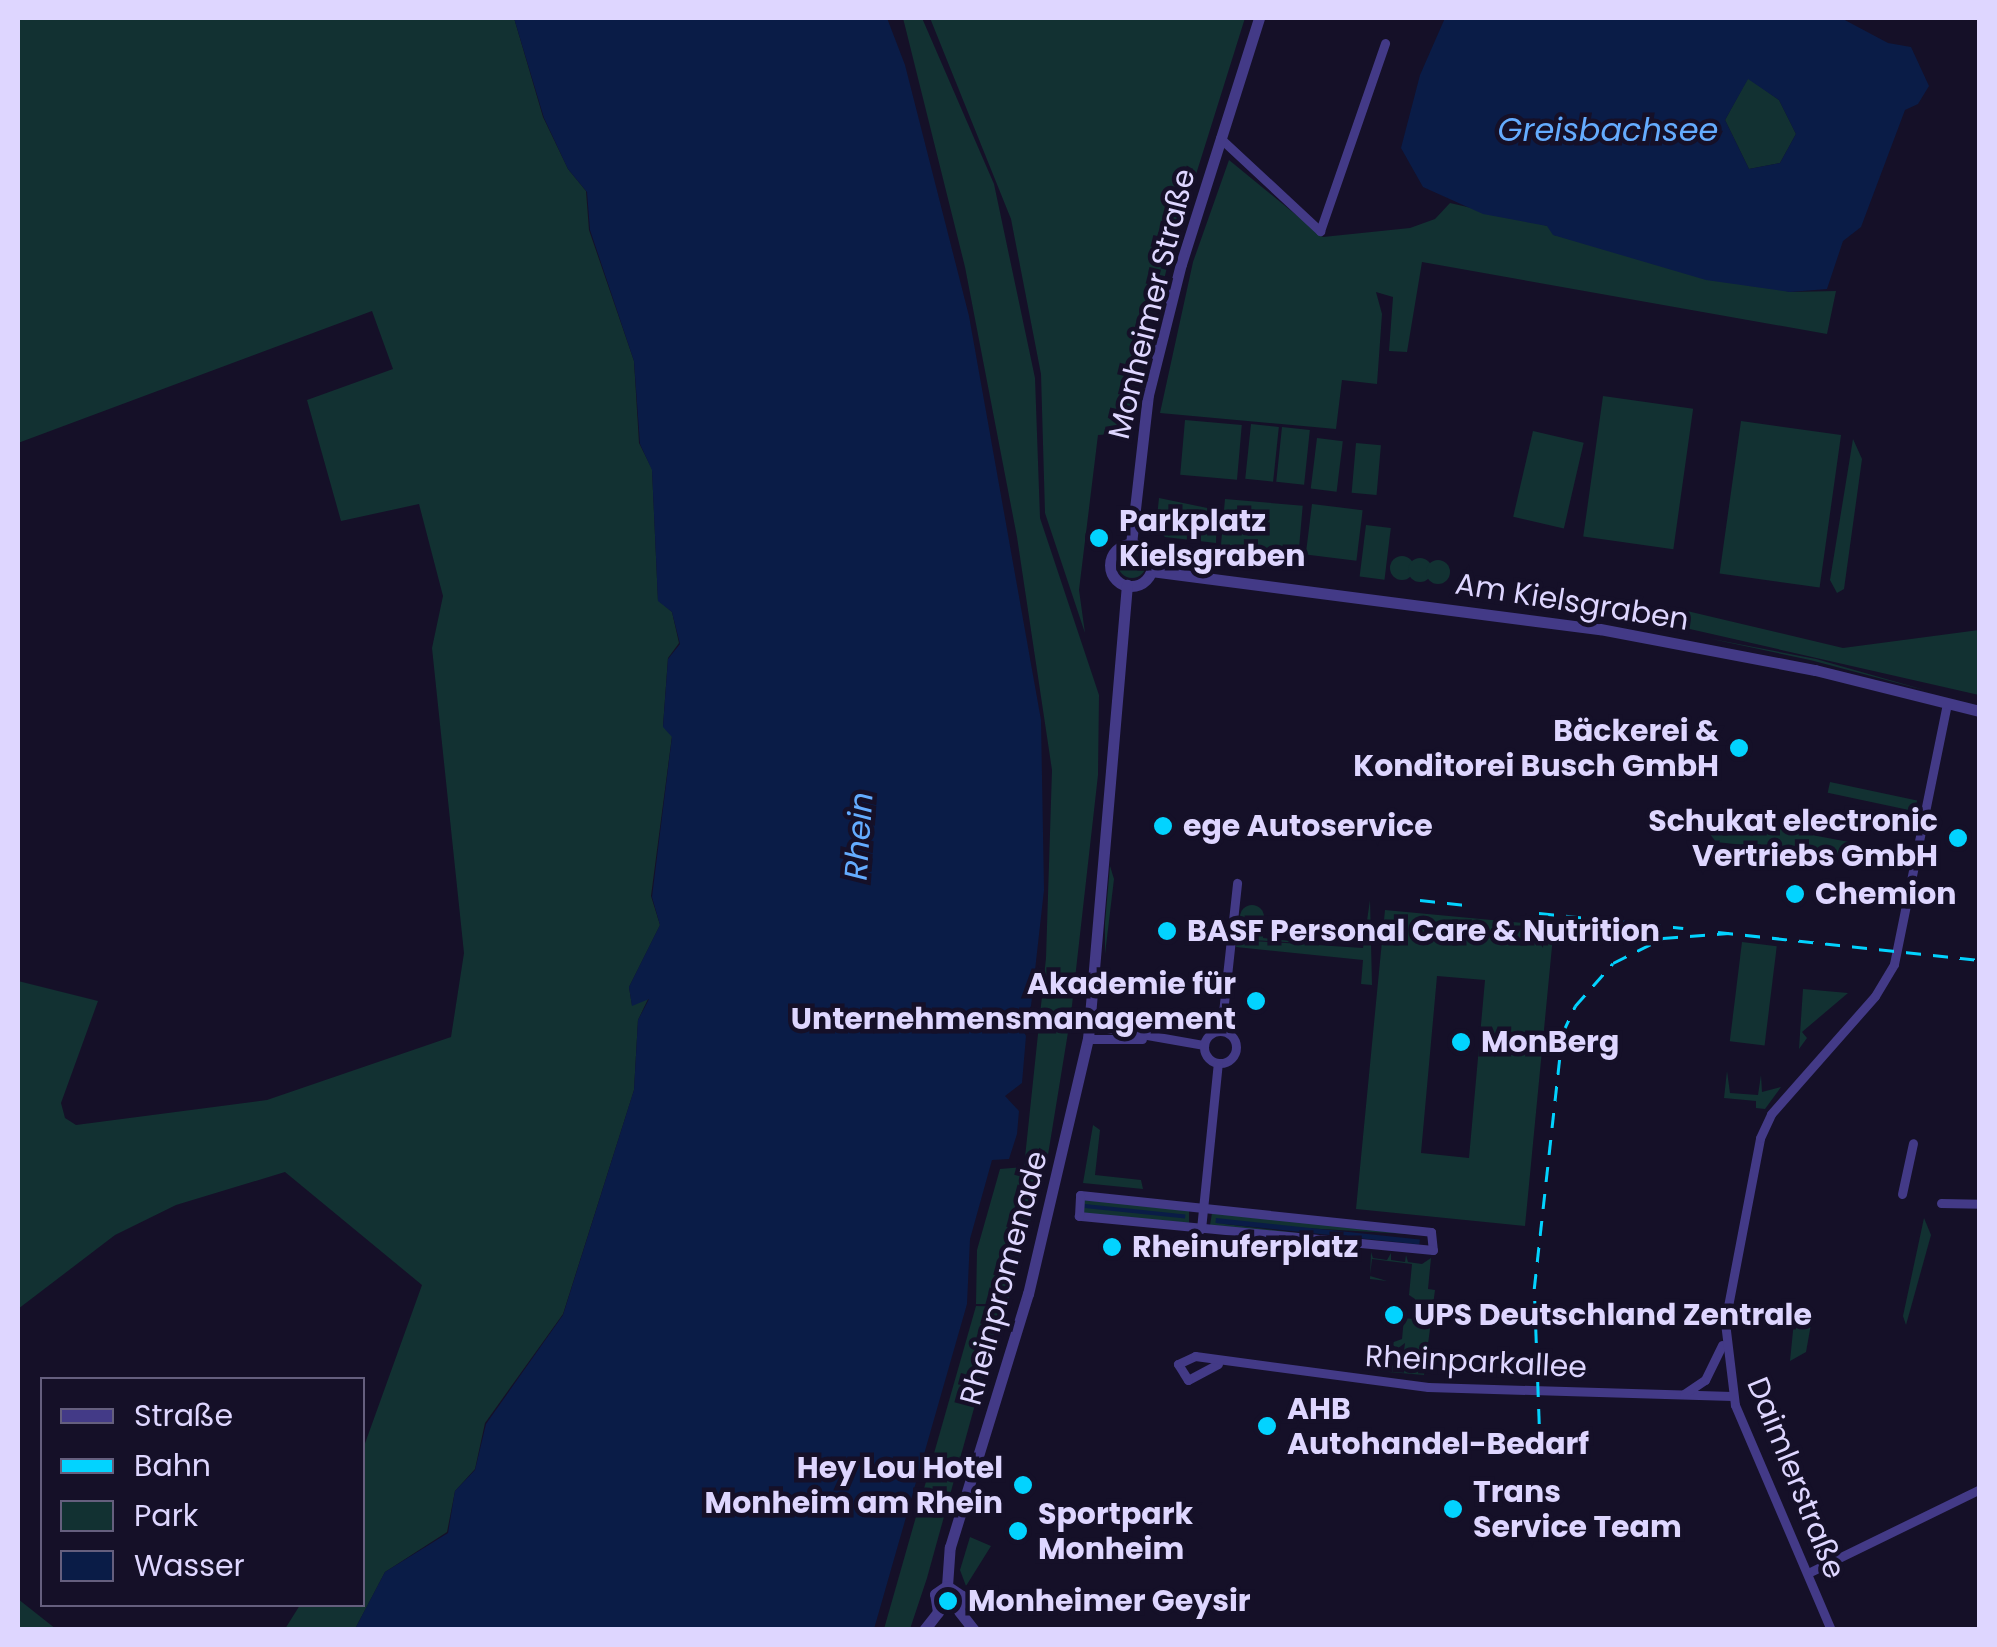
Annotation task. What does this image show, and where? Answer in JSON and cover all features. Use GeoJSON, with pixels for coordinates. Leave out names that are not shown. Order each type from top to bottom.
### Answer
{"type":"FeatureCollection","features":[{"type":"Feature","properties":{"kind":"street","name":"Monheimer Straße"},"geometry":{"type":"LineString","coordinates":[[1130,544],[1148,395],[1220,138],[1259,18]]}},
{"type":"Feature","properties":{"kind":"street","name":"Monheimer Straße"},"geometry":{"type":"LineString","coordinates":[[1220,138],[1320,231],[1384,43]]}},
{"type":"Feature","properties":{"kind":"street"},"geometry":{"type":"LineString","coordinates":[[1130,544],[1150,555],[1152,571],[1142,582],[1128,585],[1113,574],[1111,560],[1130,544]]}},
{"type":"Feature","properties":{"kind":"street","name":"Am Kielsgraben"},"geometry":{"type":"LineString","coordinates":[[1152,571],[1600,629],[1980,711]]}},
{"type":"Feature","properties":{"kind":"street","name":"Rheinpromenade"},"geometry":{"type":"LineString","coordinates":[[938,1612],[934,1594],[947,1586],[950,1547],[1028,1294],[1088,1039],[1128,585]]}},
{"type":"Feature","properties":{"kind":"street","name":"Daimlerstraße"},"geometry":{"type":"LineString","coordinates":[[1682,1395],[1705,1380],[1723,1342],[1760,1138],[1792,1089],[1878,993],[1896,952],[1947,703]]}},
{"type":"Feature","properties":{"kind":"street"},"geometry":{"type":"LineString","coordinates":[[1204,1045],[1221,1031],[1237,883]]}},
{"type":"Feature","properties":{"kind":"street"},"geometry":{"type":"LineString","coordinates":[[1090,1025],[1145,1038],[1204,1045],[1218,1063],[1200,1229]]}},
{"type":"Feature","properties":{"kind":"street"},"geometry":{"type":"LineString","coordinates":[[1218,1063],[1236,1048],[1221,1031]]}},
{"type":"Feature","properties":{"kind":"street"},"geometry":{"type":"LineString","coordinates":[[1088,1039],[1145,1038]]}},
{"type":"Feature","properties":{"kind":"street"},"geometry":{"type":"LineString","coordinates":[[1902,1194],[1913,1143]]}},
{"type":"Feature","properties":{"kind":"street","name":"Rheinpromenade"},"geometry":{"type":"LineString","coordinates":[[1080,1195],[1431,1232],[1433,1250],[1200,1229],[1074,1212],[1080,1195]]}},
{"type":"Feature","properties":{"kind":"street"},"geometry":{"type":"LineString","coordinates":[[1941,1203],[1980,1204]]}},
{"type":"Feature","properties":{"kind":"street","name":"Daimlerstraße"},"geometry":{"type":"LineString","coordinates":[[1723,1342],[1732,1396],[1832,1630]]}},
{"type":"Feature","properties":{"kind":"street","name":"Rheinparkallee"},"geometry":{"type":"LineString","coordinates":[[1218,1364],[1428,1387],[1732,1396]]}},
{"type":"Feature","properties":{"kind":"street"},"geometry":{"type":"LineString","coordinates":[[1808,1572],[1980,1489]]}},
{"type":"Feature","properties":{"kind":"street"},"geometry":{"type":"LineString","coordinates":[[947,1586],[962,1596],[959,1611],[974,1630]]}},
{"type":"Feature","properties":{"kind":"street"},"geometry":{"type":"LineString","coordinates":[[924,1630],[938,1612],[959,1611]]}},
{"type":"Feature","properties":{"kind":"green space"},"geometry":{"type":"Polygon","coordinates":[[[18,18],[514,18],[543,117],[568,169],[586,191],[589,230],[634,361],[639,443],[652,469],[658,600],[672,612],[679,643],[668,658],[663,726],[672,736],[651,896],[660,925],[629,987],[632,1005],[649,997],[638,1020],[634,1090],[563,1314],[485,1423],[475,1469],[455,1491],[447,1532],[385,1572],[355,1629],[285,1629],[299,1607],[365,1607],[365,1443],[422,1285],[285,1172],[176,1205],[115,1235],[18,1309],[18,981],[98,1001],[61,1103],[65,1118],[76,1125],[267,1100],[451,1037],[464,953],[432,648],[443,596],[419,504],[341,521],[307,400],[393,369],[372,311],[18,443],[18,18]]]}},
{"type":"Feature","properties":{"kind":"green space"},"geometry":{"type":"Polygon","coordinates":[[[903,18],[922,18],[994,184],[1035,378],[1040,518],[1099,695],[1098,775],[1071,1014],[1046,1167],[1007,1304],[976,1304],[977,1250],[1000,1169],[1024,1167],[1046,958],[1052,770],[1017,537],[965,267],[903,18]]]}},
{"type":"Feature","properties":{"kind":"green space"},"geometry":{"type":"Polygon","coordinates":[[[930,18],[1245,18],[1167,267],[1129,433],[1098,435],[1079,590],[1085,633],[1045,513],[1041,374],[1011,219],[930,18]]]}},
{"type":"Feature","properties":{"kind":"green space"},"geometry":{"type":"Polygon","coordinates":[[[1748,78],[1779,100],[1796,134],[1780,163],[1749,169],[1725,120],[1748,78]]]}},
{"type":"Feature","properties":{"kind":"green space"},"geometry":{"type":"Polygon","coordinates":[[[1229,160],[1323,237],[1410,228],[1435,219],[1450,203],[1548,226],[1554,235],[1790,292],[1836,291],[1827,334],[1422,262],[1407,352],[1389,351],[1393,297],[1376,292],[1382,314],[1377,384],[1342,380],[1336,429],[1160,413],[1193,262],[1229,160]]]}},
{"type":"Feature","properties":{"kind":"green space"},"geometry":{"type":"Polygon","coordinates":[[[1603,396],[1693,409],[1673,549],[1583,537],[1603,396]]]}},
{"type":"Feature","properties":{"kind":"green space"},"geometry":{"type":"Polygon","coordinates":[[[1185,420],[1242,425],[1237,480],[1180,475],[1185,420]]]}},
{"type":"Feature","properties":{"kind":"green space"},"geometry":{"type":"Polygon","coordinates":[[[1741,421],[1841,435],[1820,588],[1720,574],[1741,421]]]}},
{"type":"Feature","properties":{"kind":"green space"},"geometry":{"type":"Polygon","coordinates":[[[1251,424],[1279,427],[1273,482],[1245,479],[1251,424]]]}},
{"type":"Feature","properties":{"kind":"green space"},"geometry":{"type":"Polygon","coordinates":[[[1282,427],[1310,430],[1304,485],[1276,482],[1282,427]]]}},
{"type":"Feature","properties":{"kind":"green space"},"geometry":{"type":"Polygon","coordinates":[[[1533,431],[1584,443],[1564,528],[1513,517],[1533,431]]]}},
{"type":"Feature","properties":{"kind":"green space"},"geometry":{"type":"Polygon","coordinates":[[[1317,438],[1343,441],[1337,492],[1311,489],[1317,438]]]}},
{"type":"Feature","properties":{"kind":"green space"},"geometry":{"type":"Polygon","coordinates":[[[1853,439],[1862,459],[1844,589],[1837,593],[1830,580],[1853,439]]]}},
{"type":"Feature","properties":{"kind":"green space"},"geometry":{"type":"Polygon","coordinates":[[[1356,443],[1381,445],[1377,495],[1352,493],[1356,443]]]}},
{"type":"Feature","properties":{"kind":"green space"},"geometry":{"type":"Polygon","coordinates":[[[1159,498],[1217,510],[1216,543],[1165,537],[1156,527],[1159,498]]]}},
{"type":"Feature","properties":{"kind":"green space"},"geometry":{"type":"Polygon","coordinates":[[[1225,499],[1303,506],[1298,556],[1221,549],[1225,499]]]}},
{"type":"Feature","properties":{"kind":"green space"},"geometry":{"type":"Polygon","coordinates":[[[1312,504],[1363,510],[1356,561],[1306,555],[1312,504]]]}},
{"type":"Feature","properties":{"kind":"green space"},"geometry":{"type":"Polygon","coordinates":[[[1366,525],[1391,528],[1384,580],[1360,577],[1366,525]]]}},
{"type":"Feature","properties":{"kind":"green space"},"geometry":{"type":"Polygon","coordinates":[[[1132,550],[1142,554],[1146,564],[1142,574],[1132,578],[1122,574],[1118,564],[1122,554],[1132,550]]]}},
{"type":"Feature","properties":{"kind":"green space"},"geometry":{"type":"Polygon","coordinates":[[[1402,556],[1414,568],[1402,580],[1390,568],[1402,556]]]}},
{"type":"Feature","properties":{"kind":"green space"},"geometry":{"type":"Polygon","coordinates":[[[1420,558],[1432,570],[1420,582],[1408,570],[1420,558]]]}},
{"type":"Feature","properties":{"kind":"green space"},"geometry":{"type":"Polygon","coordinates":[[[1438,560],[1450,572],[1438,584],[1426,572],[1438,560]]]}},
{"type":"Feature","properties":{"kind":"green space"},"geometry":{"type":"Polygon","coordinates":[[[1687,611],[1843,648],[1979,630],[1979,695],[1681,627],[1687,611]]]}},
{"type":"Feature","properties":{"kind":"green space"},"geometry":{"type":"Polygon","coordinates":[[[1707,638],[1816,659],[1928,691],[1810,660],[1707,638]]]}},
{"type":"Feature","properties":{"kind":"green space"},"geometry":{"type":"Polygon","coordinates":[[[1830,782],[1917,801],[1915,811],[1828,793],[1830,782]]]}},
{"type":"Feature","properties":{"kind":"green space"},"geometry":{"type":"Polygon","coordinates":[[[1694,813],[1887,849],[1852,857],[1716,842],[1694,813]]]}},
{"type":"Feature","properties":{"kind":"green space"},"geometry":{"type":"Polygon","coordinates":[[[1110,866],[1114,879],[1105,954],[1105,923],[1110,866]]]}},
{"type":"Feature","properties":{"kind":"green space"},"geometry":{"type":"Polygon","coordinates":[[[1370,900],[1372,985],[1361,984],[1363,960],[1236,947],[1237,940],[1363,948],[1370,900]]]}},
{"type":"Feature","properties":{"kind":"green space"},"geometry":{"type":"Polygon","coordinates":[[[1252,905],[1261,908],[1261,926],[1252,929],[1243,926],[1240,917],[1243,908],[1252,905]]]}},
{"type":"Feature","properties":{"kind":"green space"},"geometry":{"type":"Polygon","coordinates":[[[1385,910],[1554,926],[1525,1226],[1356,1209],[1385,910]],[[1437,976],[1421,1153],[1469,1158],[1485,980],[1437,976]]]}},
{"type":"Feature","properties":{"kind":"green space"},"geometry":{"type":"Polygon","coordinates":[[[1238,930],[1263,932],[1263,938],[1318,944],[1237,939],[1238,930]]]}},
{"type":"Feature","properties":{"kind":"green space"},"geometry":{"type":"Polygon","coordinates":[[[1742,942],[1777,946],[1765,1046],[1730,1041],[1742,942]]]}},
{"type":"Feature","properties":{"kind":"green space"},"geometry":{"type":"Polygon","coordinates":[[[1803,989],[1848,993],[1802,1032],[1807,1038],[1799,1049],[1803,989]]]}},
{"type":"Feature","properties":{"kind":"green space"},"geometry":{"type":"Polygon","coordinates":[[[1727,1071],[1730,1093],[1758,1095],[1761,1075],[1762,1092],[1781,1087],[1765,1109],[1756,1108],[1756,1101],[1724,1098],[1727,1071]]]}},
{"type":"Feature","properties":{"kind":"green space"},"geometry":{"type":"Polygon","coordinates":[[[1093,1125],[1100,1130],[1095,1175],[1141,1180],[1143,1189],[1083,1183],[1093,1125]]]}},
{"type":"Feature","properties":{"kind":"green space"},"geometry":{"type":"Polygon","coordinates":[[[1082,1199],[1189,1211],[1189,1223],[1080,1213],[1082,1199]]]}},
{"type":"Feature","properties":{"kind":"green space"},"geometry":{"type":"Polygon","coordinates":[[[1212,1213],[1424,1235],[1217,1223],[1424,1248],[1210,1225],[1212,1213]]]}},
{"type":"Feature","properties":{"kind":"green space"},"geometry":{"type":"Polygon","coordinates":[[[1924,1218],[1931,1235],[1906,1325],[1903,1316],[1924,1218]]]}},
{"type":"Feature","properties":{"kind":"green space"},"geometry":{"type":"Polygon","coordinates":[[[1371,1252],[1373,1258],[1387,1260],[1391,1253],[1391,1260],[1405,1262],[1406,1255],[1408,1262],[1422,1264],[1431,1258],[1428,1289],[1435,1290],[1424,1375],[1377,1371],[1380,1358],[1381,1365],[1402,1366],[1405,1343],[1397,1349],[1391,1343],[1402,1339],[1404,1318],[1413,1319],[1415,1299],[1409,1295],[1412,1264],[1372,1259],[1370,1275],[1371,1252]]]}},
{"type":"Feature","properties":{"kind":"green space"},"geometry":{"type":"Polygon","coordinates":[[[976,1306],[1002,1307],[927,1578],[910,1629],[884,1629],[976,1306]]]}},
{"type":"Feature","properties":{"kind":"green space"},"geometry":{"type":"Polygon","coordinates":[[[1794,1321],[1811,1324],[1806,1352],[1790,1361],[1794,1321]]]}},
{"type":"Feature","properties":{"kind":"green space"},"geometry":{"type":"Polygon","coordinates":[[[970,1537],[991,1546],[966,1586],[960,1570],[970,1537]]]}},
{"type":"Feature","properties":{"kind":"green space"},"geometry":{"type":"Polygon","coordinates":[[[18,1599],[56,1629],[18,1629],[18,1599]]]}},
{"type":"Feature","properties":{"kind":"water","name":"Rhein"},"geometry":{"type":"Polygon","coordinates":[[[514,18],[887,18],[905,65],[969,316],[1041,720],[1044,890],[1031,1006],[1020,1025],[1026,1036],[1022,1083],[1005,1096],[1019,1111],[1017,1134],[1009,1159],[992,1160],[970,1239],[967,1304],[874,1629],[355,1629],[385,1572],[448,1533],[455,1491],[475,1470],[486,1424],[563,1315],[634,1090],[638,1020],[649,999],[632,1006],[629,987],[660,925],[652,897],[672,737],[663,727],[668,659],[680,644],[672,612],[658,601],[652,470],[640,444],[634,361],[590,230],[587,192],[568,169],[544,118],[514,18]]]}},
{"type":"Feature","properties":{"kind":"water","name":"Greisbachsee"},"geometry":{"type":"Polygon","coordinates":[[[1445,18],[1841,18],[1888,43],[1911,47],[1929,86],[1918,104],[1905,110],[1861,227],[1843,241],[1827,289],[1790,292],[1706,280],[1553,235],[1547,226],[1483,214],[1423,187],[1401,148],[1420,75],[1445,18]],[[1748,79],[1725,120],[1749,169],[1780,163],[1796,134],[1779,100],[1748,79]]]}},
{"type":"Feature","properties":{"kind":"water"},"geometry":{"type":"Polygon","coordinates":[[[1085,1204],[1185,1215],[1185,1219],[1085,1208],[1085,1204]]]}},
{"type":"Feature","properties":{"kind":"water"},"geometry":{"type":"Polygon","coordinates":[[[1216,1218],[1420,1239],[1419,1244],[1215,1223],[1216,1218]]]}},
{"type":"Feature","properties":{"kind":"railway"},"geometry":{"type":"LineString","coordinates":[[1420,900],[1466,905]]}},
{"type":"Feature","properties":{"kind":"railway"},"geometry":{"type":"LineString","coordinates":[[1539,913],[1683,928]]}},
{"type":"Feature","properties":{"kind":"railway"},"geometry":{"type":"LineString","coordinates":[[1718,932],[1980,960]]}},
{"type":"Feature","properties":{"kind":"railway"},"geometry":{"type":"LineString","coordinates":[[1539,1424],[1534,1289],[1562,1034],[1575,1006],[1613,963],[1663,938],[1729,933]]}},
{"type":"Feature","properties":{"kind":"place","name":"Parkplatz Kielsgraben"},"geometry":{"type":"Point","coordinates":[1099,538]}},
{"type":"Feature","properties":{"kind":"place","name":"Bäckerei & Konditorei Busch GmbH"},"geometry":{"type":"Point","coordinates":[1739,748]}},
{"type":"Feature","properties":{"kind":"place","name":"ege Autoservice"},"geometry":{"type":"Point","coordinates":[1163,826]}},
{"type":"Feature","properties":{"kind":"place","name":"Schukat electronic Vertriebs GmbH"},"geometry":{"type":"Point","coordinates":[1958,838]}},
{"type":"Feature","properties":{"kind":"place","name":"Chemion"},"geometry":{"type":"Point","coordinates":[1795,894]}},
{"type":"Feature","properties":{"kind":"place","name":"BASF Personal Care & Nutrition"},"geometry":{"type":"Point","coordinates":[1167,931]}},
{"type":"Feature","properties":{"kind":"place","name":"Akademie für Unternehmensmanagement"},"geometry":{"type":"Point","coordinates":[1256,1001]}},
{"type":"Feature","properties":{"kind":"place","name":"MonBerg"},"geometry":{"type":"Point","coordinates":[1461,1042]}},
{"type":"Feature","properties":{"kind":"place","name":"Rheinuferplatz"},"geometry":{"type":"Point","coordinates":[1112,1247]}},
{"type":"Feature","properties":{"kind":"place","name":"UPS Deutschland Zentrale"},"geometry":{"type":"Point","coordinates":[1394,1315]}},
{"type":"Feature","properties":{"kind":"place","name":"AHB Autohandel-Bedarf"},"geometry":{"type":"Point","coordinates":[1267,1426]}},
{"type":"Feature","properties":{"kind":"place","name":"Hey Lou Hotel Monheim am Rhein"},"geometry":{"type":"Point","coordinates":[1023,1485]}},
{"type":"Feature","properties":{"kind":"place","name":"Trans Service Team"},"geometry":{"type":"Point","coordinates":[1453,1509]}},
{"type":"Feature","properties":{"kind":"place","name":"Sportpark Monheim"},"geometry":{"type":"Point","coordinates":[1018,1531]}},
{"type":"Feature","properties":{"kind":"place","name":"Monheimer Geysir"},"geometry":{"type":"Point","coordinates":[948,1601]}}]}
